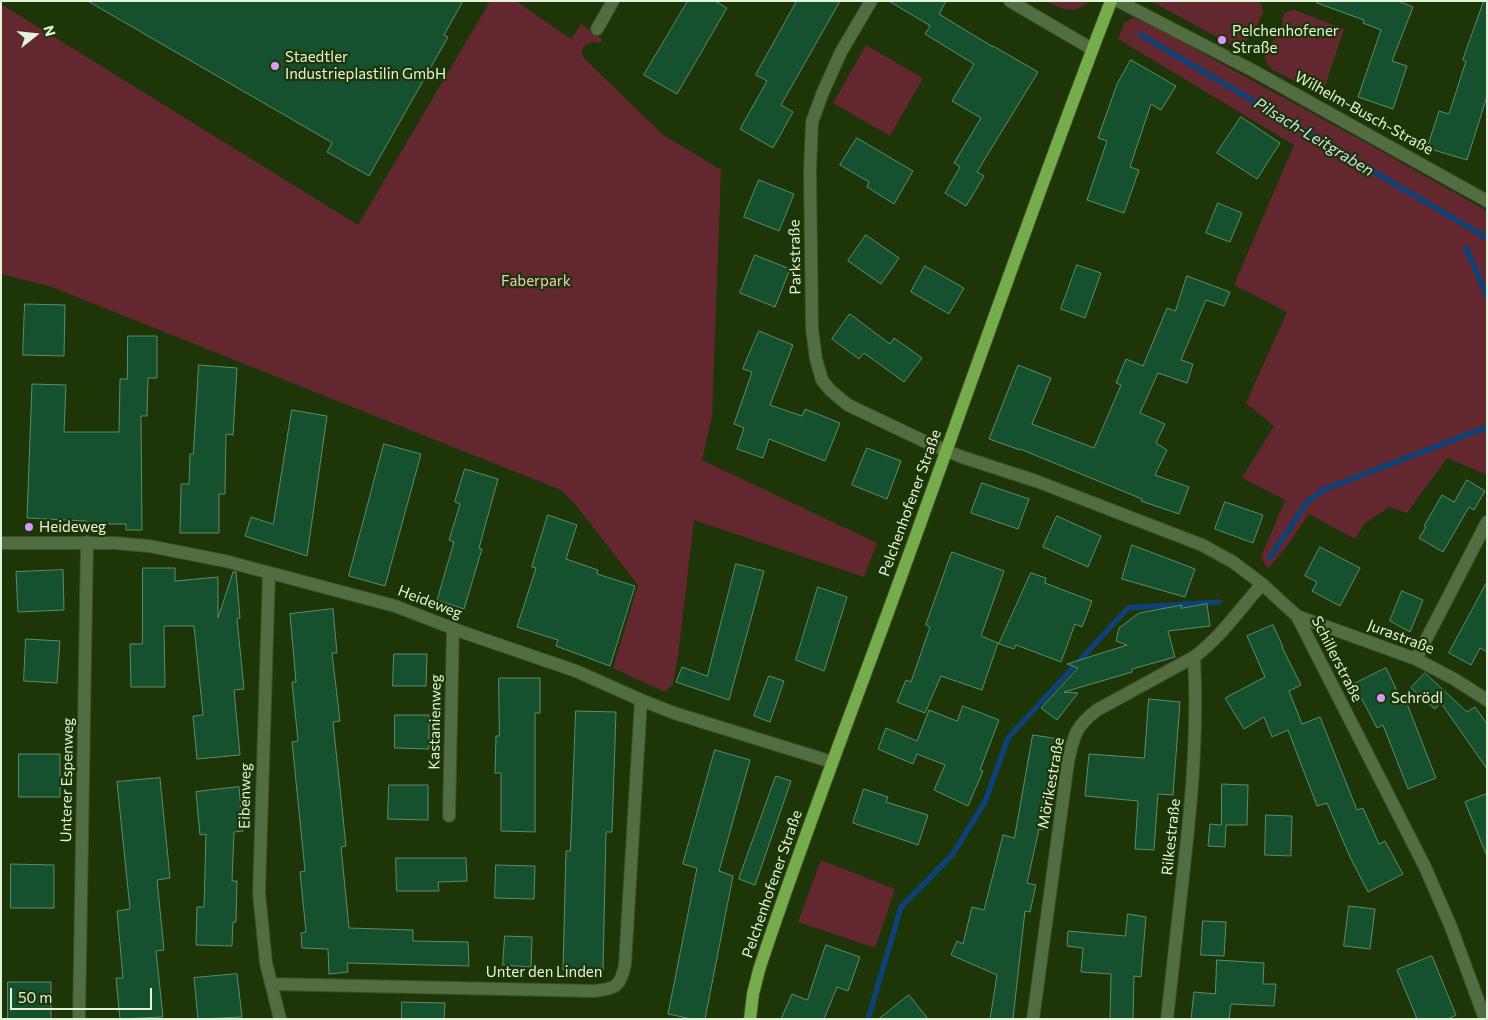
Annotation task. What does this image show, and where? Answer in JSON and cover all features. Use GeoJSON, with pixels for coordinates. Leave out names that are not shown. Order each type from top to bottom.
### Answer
{"type":"FeatureCollection","features":[{"type":"Feature","properties":{"kind":"main road","name":"Pelchenhofener Straße"},"geometry":{"type":"LineString","coordinates":[[750,1019],[753,994],[759,970],[832,762],[1027,223],[1111,1]]}},
{"type":"Feature","properties":{"kind":"street"},"geometry":{"type":"LineString","coordinates":[[597,30],[614,1]]}},
{"type":"Feature","properties":{"kind":"street","name":"Parkstraße"},"geometry":{"type":"LineString","coordinates":[[871,1],[841,52],[822,92],[812,122],[810,181],[813,344],[818,372],[822,380],[848,406],[946,450]]}},
{"type":"Feature","properties":{"kind":"street"},"geometry":{"type":"LineString","coordinates":[[1010,1],[1092,49]]}},
{"type":"Feature","properties":{"kind":"street","name":"Wilhelm-Busch-Straße"},"geometry":{"type":"LineString","coordinates":[[1118,1],[1252,70],[1487,201]]}},
{"type":"Feature","properties":{"kind":"street","name":"Schillerstraße"},"geometry":{"type":"LineString","coordinates":[[946,450],[1036,481],[1202,545],[1233,562],[1262,584],[1297,616],[1425,867],[1451,927],[1485,1019]]}},
{"type":"Feature","properties":{"kind":"street"},"geometry":{"type":"LineString","coordinates":[[1416,659],[1487,522]]}},
{"type":"Feature","properties":{"kind":"street","name":"Heideweg"},"geometry":{"type":"LineString","coordinates":[[1,542],[87,542],[149,546],[225,561],[395,606],[576,671],[674,713],[832,762]]}},
{"type":"Feature","properties":{"kind":"street","name":"Unterer Espenweg"},"geometry":{"type":"LineString","coordinates":[[79,1019],[87,542]]}},
{"type":"Feature","properties":{"kind":"street","name":"Eibenweg"},"geometry":{"type":"LineString","coordinates":[[268,573],[259,893],[262,936],[280,1019]]}},
{"type":"Feature","properties":{"kind":"street","name":"Mörikestraße"},"geometry":{"type":"LineString","coordinates":[[1033,1019],[1068,762],[1077,728],[1097,710],[1194,657],[1213,642],[1262,584]]}},
{"type":"Feature","properties":{"kind":"street","name":"Jurastraße"},"geometry":{"type":"LineString","coordinates":[[1297,616],[1416,659],[1454,679],[1487,700]]}},
{"type":"Feature","properties":{"kind":"street","name":"Kastanienweg"},"geometry":{"type":"LineString","coordinates":[[449,816],[453,628]]}},
{"type":"Feature","properties":{"kind":"street","name":"Rilkestraße"},"geometry":{"type":"LineString","coordinates":[[1167,1019],[1195,748],[1196,693],[1194,657]]}},
{"type":"Feature","properties":{"kind":"street","name":"Unter den Linden"},"geometry":{"type":"LineString","coordinates":[[271,984],[594,991],[611,989],[618,985],[623,976],[625,964],[641,700]]}},
{"type":"Feature","properties":{"kind":"green space","name":"Faberpark"},"geometry":{"type":"Polygon","coordinates":[[[490,1],[516,1],[571,39],[581,24],[602,39],[600,43],[592,42],[586,44],[582,49],[583,57],[662,134],[721,170],[712,417],[702,460],[877,543],[864,577],[694,520],[678,656],[673,684],[665,692],[613,668],[638,585],[575,504],[561,490],[49,286],[1,274],[1,4],[358,225],[490,1]]]}},
{"type":"Feature","properties":{"kind":"green space"},"geometry":{"type":"Polygon","coordinates":[[[1046,1],[1088,1],[1084,6],[1068,10],[1046,1]]]}},
{"type":"Feature","properties":{"kind":"green space"},"geometry":{"type":"Polygon","coordinates":[[[1150,1],[1258,1],[1262,5],[1263,12],[1256,28],[1248,38],[1239,45],[1234,46],[1150,1]]]}},
{"type":"Feature","properties":{"kind":"green space"},"geometry":{"type":"Polygon","coordinates":[[[1295,10],[1344,29],[1322,95],[1273,70],[1266,59],[1267,50],[1281,29],[1284,14],[1295,10]]]}},
{"type":"Feature","properties":{"kind":"green space"},"geometry":{"type":"Polygon","coordinates":[[[1134,18],[1153,26],[1487,211],[1487,475],[1447,458],[1407,513],[1389,507],[1364,524],[1355,539],[1309,514],[1285,549],[1268,569],[1261,557],[1285,500],[1242,478],[1274,426],[1246,403],[1287,312],[1234,285],[1294,145],[1118,39],[1125,22],[1134,18]]]}},
{"type":"Feature","properties":{"kind":"green space"},"geometry":{"type":"Polygon","coordinates":[[[866,45],[923,78],[890,136],[833,103],[866,45]]]}},
{"type":"Feature","properties":{"kind":"green space"},"geometry":{"type":"Polygon","coordinates":[[[821,860],[895,889],[875,948],[798,922],[821,860]]]}},
{"type":"Feature","properties":{"kind":"building","name":"Staedtler Industrieplastilin GmbH"},"geometry":{"type":"Polygon","coordinates":[[[88,1],[463,1],[444,35],[448,37],[369,176],[327,152],[332,143],[88,1]]]}},
{"type":"Feature","properties":{"kind":"building"},"geometry":{"type":"Polygon","coordinates":[[[688,1],[715,1],[727,8],[677,94],[644,75],[688,1]]]}},
{"type":"Feature","properties":{"kind":"building"},"geometry":{"type":"Polygon","coordinates":[[[797,1],[840,1],[781,105],[793,112],[773,148],[740,129],[767,81],[756,75],[797,1]]]}},
{"type":"Feature","properties":{"kind":"building"},"geometry":{"type":"Polygon","coordinates":[[[889,1],[946,1],[939,14],[1038,72],[977,172],[984,176],[966,206],[945,193],[960,167],[954,163],[981,118],[952,101],[974,64],[925,34],[930,26],[889,1]]]}},
{"type":"Feature","properties":{"kind":"building"},"geometry":{"type":"Polygon","coordinates":[[[1318,1],[1398,1],[1413,7],[1392,61],[1407,66],[1393,109],[1358,97],[1381,30],[1363,23],[1364,20],[1317,3],[1318,1]]]}},
{"type":"Feature","properties":{"kind":"building"},"geometry":{"type":"Polygon","coordinates":[[[1484,1],[1487,1],[1487,96],[1467,160],[1427,148],[1439,111],[1449,114],[1466,61],[1463,60],[1484,1]]]}},
{"type":"Feature","properties":{"kind":"building"},"geometry":{"type":"Polygon","coordinates":[[[1131,60],[1176,86],[1161,110],[1151,104],[1130,167],[1139,170],[1124,213],[1087,200],[1107,141],[1098,138],[1117,84],[1131,60]]]}},
{"type":"Feature","properties":{"kind":"building"},"geometry":{"type":"Polygon","coordinates":[[[1241,117],[1280,143],[1257,179],[1217,153],[1241,117]]]}},
{"type":"Feature","properties":{"kind":"building"},"geometry":{"type":"Polygon","coordinates":[[[857,138],[913,171],[894,204],[867,187],[869,182],[840,165],[857,138]]]}},
{"type":"Feature","properties":{"kind":"building"},"geometry":{"type":"Polygon","coordinates":[[[759,180],[794,194],[779,231],[744,217],[759,180]]]}},
{"type":"Feature","properties":{"kind":"building"},"geometry":{"type":"Polygon","coordinates":[[[1218,203],[1242,213],[1230,242],[1206,233],[1218,203]]]}},
{"type":"Feature","properties":{"kind":"building"},"geometry":{"type":"Polygon","coordinates":[[[866,235],[899,258],[881,284],[848,261],[866,235]]]}},
{"type":"Feature","properties":{"kind":"building"},"geometry":{"type":"Polygon","coordinates":[[[755,255],[790,269],[775,307],[740,293],[755,255]]]}},
{"type":"Feature","properties":{"kind":"building"},"geometry":{"type":"Polygon","coordinates":[[[1077,265],[1101,273],[1085,318],[1061,309],[1077,265]]]}},
{"type":"Feature","properties":{"kind":"building"},"geometry":{"type":"Polygon","coordinates":[[[925,266],[964,288],[949,314],[911,292],[925,266]]]}},
{"type":"Feature","properties":{"kind":"building"},"geometry":{"type":"Polygon","coordinates":[[[1187,276],[1230,292],[1224,306],[1206,300],[1181,360],[1193,364],[1187,383],[1158,373],[1140,413],[1165,424],[1156,443],[1167,450],[1155,475],[1189,487],[1179,514],[1141,501],[1142,499],[1020,449],[989,439],[1018,365],[1051,378],[1032,424],[1094,448],[1121,385],[1116,383],[1126,359],[1143,366],[1167,308],[1175,311],[1187,276]]]}},
{"type":"Feature","properties":{"kind":"building"},"geometry":{"type":"Polygon","coordinates":[[[25,304],[65,305],[64,356],[23,355],[25,304]]]}},
{"type":"Feature","properties":{"kind":"building"},"geometry":{"type":"Polygon","coordinates":[[[850,314],[890,344],[894,338],[922,358],[904,382],[864,353],[859,359],[832,339],[850,314]]]}},
{"type":"Feature","properties":{"kind":"building"},"geometry":{"type":"Polygon","coordinates":[[[759,331],[793,345],[770,405],[802,416],[805,409],[840,423],[825,461],[769,439],[763,458],[737,449],[744,428],[734,424],[752,372],[743,369],[759,331]]]}},
{"type":"Feature","properties":{"kind":"building"},"geometry":{"type":"Polygon","coordinates":[[[128,336],[157,336],[157,378],[148,378],[147,416],[141,416],[142,530],[126,530],[126,524],[86,524],[86,521],[27,518],[32,384],[66,385],[64,432],[119,432],[120,379],[127,379],[128,336]]]}},
{"type":"Feature","properties":{"kind":"building"},"geometry":{"type":"Polygon","coordinates":[[[199,365],[237,368],[233,435],[226,434],[225,494],[219,494],[219,533],[180,533],[181,484],[189,484],[190,454],[193,454],[199,365]]]}},
{"type":"Feature","properties":{"kind":"building"},"geometry":{"type":"Polygon","coordinates":[[[292,410],[327,416],[307,556],[245,536],[251,517],[273,524],[292,410]]]}},
{"type":"Feature","properties":{"kind":"building"},"geometry":{"type":"Polygon","coordinates":[[[384,444],[421,454],[385,586],[349,576],[384,444]]]}},
{"type":"Feature","properties":{"kind":"building"},"geometry":{"type":"Polygon","coordinates":[[[867,448],[901,461],[887,499],[852,485],[867,448]]]}},
{"type":"Feature","properties":{"kind":"building"},"geometry":{"type":"Polygon","coordinates":[[[465,469],[498,479],[479,548],[482,549],[464,609],[437,600],[454,542],[449,540],[460,504],[455,502],[465,469]]]}},
{"type":"Feature","properties":{"kind":"building"},"geometry":{"type":"Polygon","coordinates":[[[1467,480],[1485,491],[1474,510],[1469,507],[1443,552],[1419,538],[1442,495],[1454,502],[1467,480]]]}},
{"type":"Feature","properties":{"kind":"building"},"geometry":{"type":"Polygon","coordinates":[[[982,483],[1029,499],[1018,529],[971,513],[982,483]]]}},
{"type":"Feature","properties":{"kind":"building"},"geometry":{"type":"Polygon","coordinates":[[[1225,502],[1263,515],[1253,543],[1215,529],[1225,502]]]}},
{"type":"Feature","properties":{"kind":"building"},"geometry":{"type":"Polygon","coordinates":[[[548,515],[577,525],[566,559],[598,570],[597,574],[635,586],[610,666],[556,646],[558,640],[517,627],[536,568],[532,567],[548,515]]]}},
{"type":"Feature","properties":{"kind":"building"},"geometry":{"type":"Polygon","coordinates":[[[1057,516],[1101,536],[1088,567],[1043,547],[1057,516]]]}},
{"type":"Feature","properties":{"kind":"building"},"geometry":{"type":"Polygon","coordinates":[[[1132,545],[1195,569],[1185,597],[1122,579],[1132,545]]]}},
{"type":"Feature","properties":{"kind":"building"},"geometry":{"type":"Polygon","coordinates":[[[1320,547],[1360,568],[1340,606],[1312,591],[1317,582],[1305,576],[1320,547]]]}},
{"type":"Feature","properties":{"kind":"building"},"geometry":{"type":"Polygon","coordinates":[[[952,552],[1004,571],[981,636],[998,643],[982,690],[941,676],[925,713],[897,702],[906,680],[911,682],[930,627],[926,625],[952,552]]]}},
{"type":"Feature","properties":{"kind":"building"},"geometry":{"type":"Polygon","coordinates":[[[736,564],[764,571],[729,700],[676,682],[682,667],[707,676],[736,564]]]}},
{"type":"Feature","properties":{"kind":"building"},"geometry":{"type":"Polygon","coordinates":[[[143,568],[175,568],[175,581],[218,577],[218,618],[233,572],[236,572],[240,618],[237,619],[244,689],[234,690],[240,755],[197,759],[193,716],[203,715],[194,626],[164,626],[165,687],[131,687],[130,644],[142,644],[143,568]]]}},
{"type":"Feature","properties":{"kind":"building"},"geometry":{"type":"Polygon","coordinates":[[[63,570],[64,610],[18,612],[16,572],[63,570]]]}},
{"type":"Feature","properties":{"kind":"building"},"geometry":{"type":"Polygon","coordinates":[[[1031,573],[1046,578],[1045,583],[1092,601],[1082,627],[1075,624],[1061,662],[1016,645],[1014,649],[999,644],[1031,573]]]}},
{"type":"Feature","properties":{"kind":"building"},"geometry":{"type":"Polygon","coordinates":[[[1487,582],[1487,652],[1480,648],[1471,665],[1449,653],[1487,582]]]}},
{"type":"Feature","properties":{"kind":"building"},"geometry":{"type":"Polygon","coordinates":[[[818,587],[847,597],[824,671],[796,660],[818,587]]]}},
{"type":"Feature","properties":{"kind":"building"},"geometry":{"type":"Polygon","coordinates":[[[1402,591],[1423,600],[1410,632],[1390,621],[1402,591]]]}},
{"type":"Feature","properties":{"kind":"building"},"geometry":{"type":"Polygon","coordinates":[[[1207,604],[1210,626],[1168,631],[1175,657],[1064,692],[1078,693],[1057,720],[1041,708],[1078,668],[1067,664],[1127,645],[1116,641],[1119,628],[1139,613],[1182,605],[1181,608],[1207,604]]]}},
{"type":"Feature","properties":{"kind":"building"},"geometry":{"type":"Polygon","coordinates":[[[333,609],[337,653],[332,653],[340,721],[333,722],[346,846],[341,847],[349,928],[413,930],[413,941],[468,942],[469,966],[347,963],[348,972],[329,974],[328,949],[302,948],[301,933],[306,932],[300,872],[305,871],[292,742],[298,741],[292,682],[296,682],[290,614],[333,609]]]}},
{"type":"Feature","properties":{"kind":"building"},"geometry":{"type":"Polygon","coordinates":[[[1273,625],[1301,685],[1289,691],[1302,724],[1320,717],[1357,810],[1363,808],[1379,844],[1385,841],[1403,874],[1368,892],[1350,857],[1327,803],[1317,806],[1288,730],[1272,737],[1264,717],[1244,729],[1225,698],[1265,677],[1247,636],[1273,625]]]}},
{"type":"Feature","properties":{"kind":"building"},"geometry":{"type":"Polygon","coordinates":[[[26,639],[60,641],[57,683],[24,681],[26,639]]]}},
{"type":"Feature","properties":{"kind":"building"},"geometry":{"type":"Polygon","coordinates":[[[394,654],[427,654],[426,686],[393,686],[394,654]]]}},
{"type":"Feature","properties":{"kind":"building"},"geometry":{"type":"Polygon","coordinates":[[[1386,668],[1401,699],[1404,696],[1436,778],[1408,789],[1383,725],[1377,728],[1354,684],[1386,668]]]}},
{"type":"Feature","properties":{"kind":"building"},"geometry":{"type":"Polygon","coordinates":[[[1425,673],[1467,712],[1475,707],[1487,724],[1487,769],[1441,703],[1435,709],[1411,688],[1425,673]]]}},
{"type":"Feature","properties":{"kind":"building"},"geometry":{"type":"Polygon","coordinates":[[[769,676],[784,681],[770,722],[754,716],[769,676]]]}},
{"type":"Feature","properties":{"kind":"building"},"geometry":{"type":"Polygon","coordinates":[[[499,678],[540,678],[540,713],[535,713],[535,832],[501,831],[501,773],[495,773],[496,736],[499,736],[499,678]]]}},
{"type":"Feature","properties":{"kind":"building"},"geometry":{"type":"Polygon","coordinates":[[[1149,699],[1180,702],[1173,795],[1158,794],[1154,850],[1135,849],[1138,801],[1085,796],[1089,754],[1144,758],[1149,699]]]}},
{"type":"Feature","properties":{"kind":"building"},"geometry":{"type":"Polygon","coordinates":[[[963,706],[999,720],[980,770],[983,771],[968,806],[934,790],[945,765],[917,754],[913,764],[878,749],[886,728],[917,741],[929,710],[957,721],[963,706]]]}},
{"type":"Feature","properties":{"kind":"building"},"geometry":{"type":"Polygon","coordinates":[[[576,711],[616,712],[612,832],[606,832],[603,971],[563,970],[566,851],[570,851],[576,711]]]}},
{"type":"Feature","properties":{"kind":"building"},"geometry":{"type":"Polygon","coordinates":[[[395,715],[429,715],[429,749],[395,748],[395,715]]]}},
{"type":"Feature","properties":{"kind":"building"},"geometry":{"type":"Polygon","coordinates":[[[1033,735],[1059,739],[1043,830],[1039,829],[1027,883],[1036,885],[1030,912],[1025,911],[1013,1019],[990,1019],[997,975],[951,955],[957,941],[963,944],[972,907],[984,910],[1003,835],[1014,838],[1033,735]]]}},
{"type":"Feature","properties":{"kind":"building"},"geometry":{"type":"Polygon","coordinates":[[[715,750],[750,760],[719,871],[733,876],[705,1019],[692,1019],[668,1014],[697,868],[683,864],[715,750]]]}},
{"type":"Feature","properties":{"kind":"building"},"geometry":{"type":"Polygon","coordinates":[[[19,754],[60,754],[60,797],[19,797],[19,754]]]}},
{"type":"Feature","properties":{"kind":"building"},"geometry":{"type":"Polygon","coordinates":[[[776,776],[791,781],[755,885],[739,879],[776,776]]]}},
{"type":"Feature","properties":{"kind":"building"},"geometry":{"type":"Polygon","coordinates":[[[160,778],[170,878],[157,880],[164,950],[156,951],[163,1017],[120,1019],[116,978],[123,978],[117,911],[130,909],[117,782],[160,778]]]}},
{"type":"Feature","properties":{"kind":"building"},"geometry":{"type":"Polygon","coordinates":[[[1222,784],[1248,785],[1247,825],[1226,825],[1225,847],[1208,846],[1210,824],[1221,825],[1222,784]]]}},
{"type":"Feature","properties":{"kind":"building"},"geometry":{"type":"Polygon","coordinates":[[[389,785],[428,785],[428,820],[388,819],[389,785]]]}},
{"type":"Feature","properties":{"kind":"building"},"geometry":{"type":"Polygon","coordinates":[[[239,787],[243,831],[234,832],[232,881],[237,881],[236,922],[233,922],[232,946],[196,945],[197,907],[204,907],[206,834],[200,835],[196,792],[239,787]]]}},
{"type":"Feature","properties":{"kind":"building"},"geometry":{"type":"Polygon","coordinates":[[[864,789],[888,797],[886,802],[928,815],[918,845],[853,823],[864,789]]]}},
{"type":"Feature","properties":{"kind":"building"},"geometry":{"type":"Polygon","coordinates":[[[1487,794],[1487,854],[1486,854],[1465,802],[1487,794]]]}},
{"type":"Feature","properties":{"kind":"building"},"geometry":{"type":"Polygon","coordinates":[[[1266,815],[1292,816],[1291,856],[1265,855],[1266,815]]]}},
{"type":"Feature","properties":{"kind":"building"},"geometry":{"type":"Polygon","coordinates":[[[396,858],[466,858],[467,881],[438,882],[439,891],[397,891],[396,858]]]}},
{"type":"Feature","properties":{"kind":"building"},"geometry":{"type":"Polygon","coordinates":[[[11,864],[54,865],[54,908],[11,908],[11,864]]]}},
{"type":"Feature","properties":{"kind":"building"},"geometry":{"type":"Polygon","coordinates":[[[496,865],[535,866],[534,899],[495,898],[496,865]]]}},
{"type":"Feature","properties":{"kind":"building"},"geometry":{"type":"Polygon","coordinates":[[[1349,906],[1375,909],[1370,949],[1344,946],[1349,906]]]}},
{"type":"Feature","properties":{"kind":"building"},"geometry":{"type":"Polygon","coordinates":[[[1128,914],[1146,917],[1141,977],[1134,976],[1133,1019],[1110,1019],[1111,974],[1081,972],[1083,948],[1067,946],[1068,931],[1125,936],[1128,914]]]}},
{"type":"Feature","properties":{"kind":"building"},"geometry":{"type":"Polygon","coordinates":[[[1203,921],[1226,922],[1224,956],[1201,955],[1203,921]]]}},
{"type":"Feature","properties":{"kind":"building"},"geometry":{"type":"Polygon","coordinates":[[[505,936],[532,937],[531,967],[503,965],[505,936]]]}},
{"type":"Feature","properties":{"kind":"building"},"geometry":{"type":"Polygon","coordinates":[[[826,945],[860,957],[848,991],[837,987],[824,1019],[781,1019],[792,994],[807,1000],[826,945]]]}},
{"type":"Feature","properties":{"kind":"building"},"geometry":{"type":"Polygon","coordinates":[[[1432,956],[1456,1015],[1448,1019],[1417,1019],[1397,970],[1432,956]]]}},
{"type":"Feature","properties":{"kind":"building"},"geometry":{"type":"Polygon","coordinates":[[[1217,960],[1264,963],[1263,984],[1276,984],[1274,1006],[1231,1004],[1229,1019],[1191,1019],[1194,992],[1215,994],[1217,960]]]}},
{"type":"Feature","properties":{"kind":"building"},"geometry":{"type":"Polygon","coordinates":[[[237,974],[242,1017],[198,1019],[194,978],[237,974]]]}},
{"type":"Feature","properties":{"kind":"building"},"geometry":{"type":"Polygon","coordinates":[[[8,982],[51,982],[51,1019],[8,1019],[8,982]]]}},
{"type":"Feature","properties":{"kind":"building"},"geometry":{"type":"Polygon","coordinates":[[[909,995],[928,1019],[879,1019],[909,995]]]}},
{"type":"Feature","properties":{"kind":"building"},"geometry":{"type":"Polygon","coordinates":[[[402,1002],[445,1003],[444,1019],[402,1019],[402,1002]]]}},
{"type":"Feature","properties":{"kind":"waterway","name":"Pilsach-Leitgraben"},"geometry":{"type":"LineString","coordinates":[[1141,35],[1487,238]]}},
{"type":"Feature","properties":{"kind":"waterway"},"geometry":{"type":"LineString","coordinates":[[1466,248],[1487,296]]}},
{"type":"Feature","properties":{"kind":"waterway"},"geometry":{"type":"LineString","coordinates":[[1270,557],[1308,501],[1323,490],[1487,427]]}},
{"type":"Feature","properties":{"kind":"waterway"},"geometry":{"type":"LineString","coordinates":[[868,1019],[901,907],[952,855],[985,802],[1008,738],[1128,608],[1219,602]]}},
{"type":"Feature","properties":{"kind":"place","name":"Pelchenhofener Straße"},"geometry":{"type":"Point","coordinates":[1222,40]}},
{"type":"Feature","properties":{"kind":"place","name":"Staedtler Industrieplastilin GmbH"},"geometry":{"type":"Point","coordinates":[275,66]}},
{"type":"Feature","properties":{"kind":"place","name":"Heideweg"},"geometry":{"type":"Point","coordinates":[29,527]}},
{"type":"Feature","properties":{"kind":"place","name":"Schrödl"},"geometry":{"type":"Point","coordinates":[1381,698]}}]}
